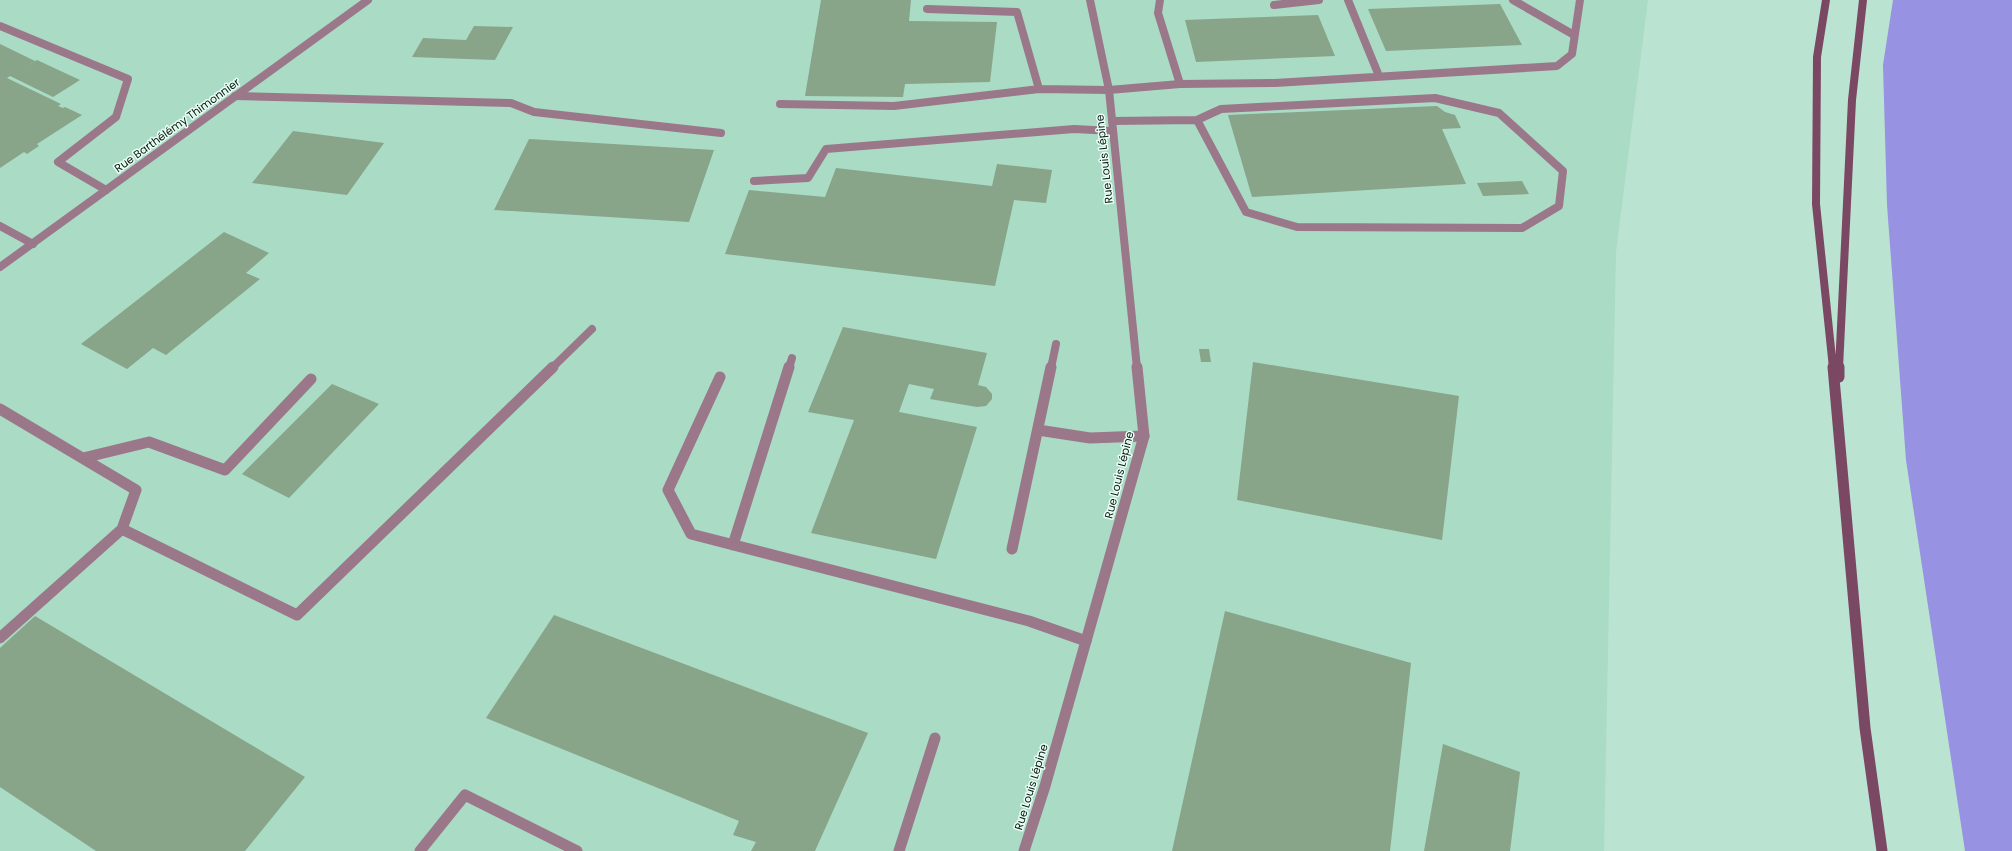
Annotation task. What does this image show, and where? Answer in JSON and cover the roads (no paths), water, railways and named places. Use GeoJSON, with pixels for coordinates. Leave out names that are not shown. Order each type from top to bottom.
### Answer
{"type":"FeatureCollection","features":[{"type":"Feature","properties":{"kind":"main road"},"geometry":{"type":"LineString","coordinates":[[1826,0],[1817,56],[1816,204],[1838,411],[1865,728],[1882,851]]}},
{"type":"Feature","properties":{"kind":"main road"},"geometry":{"type":"LineString","coordinates":[[1838,411],[1852,100],[1863,0]]}},
{"type":"Feature","properties":{"kind":"street","name":"Rue Barthélémy Thimonnier"},"geometry":{"type":"LineString","coordinates":[[0,267],[368,0]]}},
{"type":"Feature","properties":{"kind":"street","name":"Rue Louis Lépine"},"geometry":{"type":"LineString","coordinates":[[1024,851],[1045,786],[1144,436],[1109,90],[1090,0]]}},
{"type":"Feature","properties":{"kind":"street"},"geometry":{"type":"LineString","coordinates":[[1160,0],[1158,13],[1180,84]]}},
{"type":"Feature","properties":{"kind":"street"},"geometry":{"type":"LineString","coordinates":[[1274,5],[1319,0]]}},
{"type":"Feature","properties":{"kind":"street"},"geometry":{"type":"LineString","coordinates":[[1348,0],[1379,76]]}},
{"type":"Feature","properties":{"kind":"street"},"geometry":{"type":"LineString","coordinates":[[1513,0],[1574,35]]}},
{"type":"Feature","properties":{"kind":"street"},"geometry":{"type":"LineString","coordinates":[[780,104],[894,106],[1039,89],[1109,90],[1180,84],[1276,83],[1557,66],[1572,54],[1580,0]]}},
{"type":"Feature","properties":{"kind":"street"},"geometry":{"type":"LineString","coordinates":[[927,9],[1017,12],[1039,89]]}},
{"type":"Feature","properties":{"kind":"street"},"geometry":{"type":"LineString","coordinates":[[0,26],[128,79],[116,117],[58,162],[106,190]]}},
{"type":"Feature","properties":{"kind":"street"},"geometry":{"type":"LineString","coordinates":[[235,96],[511,103],[534,112],[721,133]]}},
{"type":"Feature","properties":{"kind":"street"},"geometry":{"type":"LineString","coordinates":[[1112,121],[1197,120],[1221,109],[1435,98],[1499,113],[1563,171],[1559,206],[1522,228],[1297,227],[1246,212],[1197,120]]}},
{"type":"Feature","properties":{"kind":"street"},"geometry":{"type":"LineString","coordinates":[[754,181],[808,178],[826,149],[1074,129],[1113,131]]}},
{"type":"Feature","properties":{"kind":"street"},"geometry":{"type":"LineString","coordinates":[[0,226],[33,244]]}},
{"type":"Feature","properties":{"kind":"street"},"geometry":{"type":"LineString","coordinates":[[122,529],[297,615],[592,329]]}},
{"type":"Feature","properties":{"kind":"street"},"geometry":{"type":"LineString","coordinates":[[1012,548],[1056,344]]}},
{"type":"Feature","properties":{"kind":"street"},"geometry":{"type":"LineString","coordinates":[[733,545],[792,358]]}},
{"type":"Feature","properties":{"kind":"street"},"geometry":{"type":"LineString","coordinates":[[720,377],[668,490],[691,534],[1029,621],[1086,641]]}},
{"type":"Feature","properties":{"kind":"street"},"geometry":{"type":"LineString","coordinates":[[83,458],[149,442],[225,470],[311,379]]}},
{"type":"Feature","properties":{"kind":"street"},"geometry":{"type":"LineString","coordinates":[[0,409],[136,490],[122,529],[0,638]]}},
{"type":"Feature","properties":{"kind":"street"},"geometry":{"type":"LineString","coordinates":[[1038,430],[1090,438],[1144,436]]}},
{"type":"Feature","properties":{"kind":"street"},"geometry":{"type":"LineString","coordinates":[[899,851],[935,738]]}},
{"type":"Feature","properties":{"kind":"street"},"geometry":{"type":"LineString","coordinates":[[420,851],[465,794],[577,851]]}}]}
